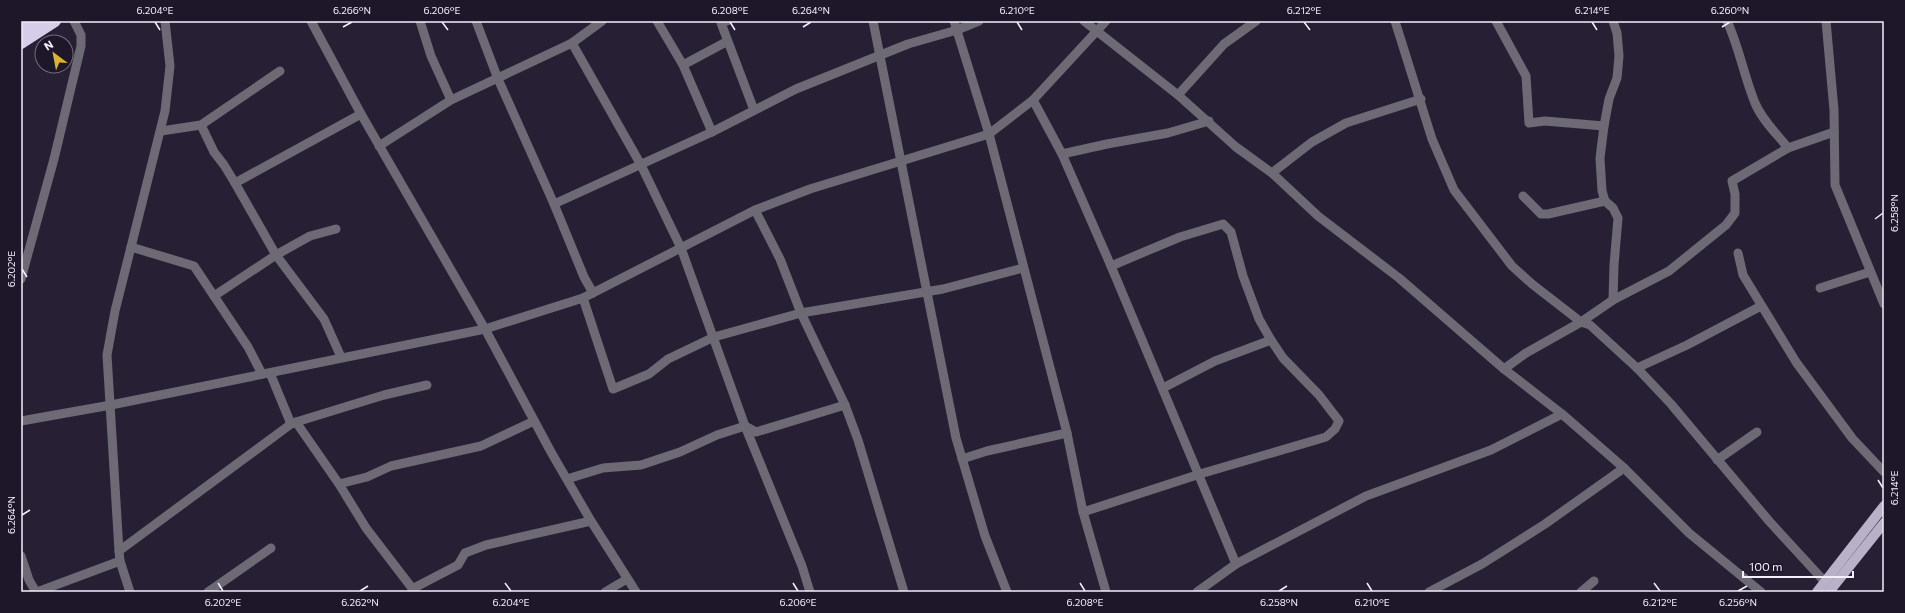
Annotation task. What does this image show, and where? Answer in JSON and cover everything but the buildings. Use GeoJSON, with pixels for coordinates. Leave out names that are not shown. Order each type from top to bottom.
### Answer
{"type":"FeatureCollection","features":[{"type":"Feature","properties":{"kind":"highway"},"geometry":{"type":"LineString","coordinates":[[21,31],[55,21]]}},
{"type":"Feature","properties":{"kind":"highway"},"geometry":{"type":"LineString","coordinates":[[21,43],[35,26]]}},
{"type":"Feature","properties":{"kind":"main road"},"geometry":{"type":"LineString","coordinates":[[1817,592],[1827,587],[1855,551],[1884,506]]}},
{"type":"Feature","properties":{"kind":"main road"},"geometry":{"type":"LineString","coordinates":[[1855,551],[1884,523]]}},
{"type":"Feature","properties":{"kind":"street"},"geometry":{"type":"LineString","coordinates":[[21,279],[54,159],[81,46],[81,35],[74,21]]}},
{"type":"Feature","properties":{"kind":"street"},"geometry":{"type":"LineString","coordinates":[[130,592],[120,561],[119,551],[107,355],[115,311],[152,159],[161,131],[170,66],[165,21]]}},
{"type":"Feature","properties":{"kind":"street"},"geometry":{"type":"LineString","coordinates":[[311,21],[361,114],[485,329],[567,479],[591,521],[636,592]]}},
{"type":"Feature","properties":{"kind":"street"},"geometry":{"type":"LineString","coordinates":[[420,21],[431,56],[451,100]]}},
{"type":"Feature","properties":{"kind":"street"},"geometry":{"type":"LineString","coordinates":[[476,21],[498,79],[554,204],[584,276],[594,294]]}},
{"type":"Feature","properties":{"kind":"street"},"geometry":{"type":"LineString","coordinates":[[379,146],[451,100],[572,43],[600,21]]}},
{"type":"Feature","properties":{"kind":"street"},"geometry":{"type":"LineString","coordinates":[[657,21],[683,65],[712,132]]}},
{"type":"Feature","properties":{"kind":"street"},"geometry":{"type":"LineString","coordinates":[[727,21],[721,23],[726,42],[754,110]]}},
{"type":"Feature","properties":{"kind":"street"},"geometry":{"type":"LineString","coordinates":[[873,21],[902,162],[925,292],[956,438],[985,536],[1007,592]]}},
{"type":"Feature","properties":{"kind":"street"},"geometry":{"type":"LineString","coordinates":[[954,21],[989,134],[1067,433],[1083,512],[1106,592]]}},
{"type":"Feature","properties":{"kind":"street"},"geometry":{"type":"LineString","coordinates":[[554,204],[712,132],[796,89],[908,44],[958,30],[979,21]]}},
{"type":"Feature","properties":{"kind":"street"},"geometry":{"type":"LineString","coordinates":[[1084,21],[1096,32],[1178,95],[1209,121],[1236,147],[1272,173],[1318,216],[1399,278],[1504,368],[1562,414],[1624,468],[1689,533],[1760,592]]}},
{"type":"Feature","properties":{"kind":"street"},"geometry":{"type":"LineString","coordinates":[[21,421],[111,405],[485,329],[594,294],[754,210],[810,189],[902,162],[989,134],[1033,100],[1106,21]]}},
{"type":"Feature","properties":{"kind":"street"},"geometry":{"type":"LineString","coordinates":[[1178,95],[1224,44],[1256,21]]}},
{"type":"Feature","properties":{"kind":"street"},"geometry":{"type":"LineString","coordinates":[[1395,21],[1421,99],[1432,139],[1454,190],[1512,266],[1532,284],[1581,322],[1590,325],[1637,368],[1671,404],[1717,460],[1827,587]]}},
{"type":"Feature","properties":{"kind":"street"},"geometry":{"type":"LineString","coordinates":[[1496,21],[1526,76],[1530,123],[1546,121],[1604,126]]}},
{"type":"Feature","properties":{"kind":"street"},"geometry":{"type":"LineString","coordinates":[[1613,21],[1617,33],[1619,56],[1618,78],[1609,99],[1600,158],[1602,191],[1605,200],[1613,208],[1618,218],[1613,300]]}},
{"type":"Feature","properties":{"kind":"street"},"geometry":{"type":"LineString","coordinates":[[1727,21],[1734,36],[1756,104],[1767,122],[1788,148]]}},
{"type":"Feature","properties":{"kind":"street"},"geometry":{"type":"LineString","coordinates":[[1826,21],[1834,110],[1835,184],[1884,304]]}},
{"type":"Feature","properties":{"kind":"street"},"geometry":{"type":"LineString","coordinates":[[683,65],[726,42]]}},
{"type":"Feature","properties":{"kind":"street"},"geometry":{"type":"LineString","coordinates":[[572,43],[641,165],[681,248],[745,426],[802,566],[810,592]]}},
{"type":"Feature","properties":{"kind":"street"},"geometry":{"type":"LineString","coordinates":[[161,131],[201,124],[280,71]]}},
{"type":"Feature","properties":{"kind":"street"},"geometry":{"type":"LineString","coordinates":[[1272,173],[1312,142],[1346,122],[1421,99]]}},
{"type":"Feature","properties":{"kind":"street"},"geometry":{"type":"LineString","coordinates":[[1033,100],[1062,154],[1200,474],[1236,564]]}},
{"type":"Feature","properties":{"kind":"street"},"geometry":{"type":"LineString","coordinates":[[235,183],[361,114]]}},
{"type":"Feature","properties":{"kind":"street"},"geometry":{"type":"LineString","coordinates":[[1062,154],[1168,133],[1209,121]]}},
{"type":"Feature","properties":{"kind":"street"},"geometry":{"type":"LineString","coordinates":[[201,124],[214,152],[235,183],[276,255],[324,319],[341,358]]}},
{"type":"Feature","properties":{"kind":"street"},"geometry":{"type":"LineString","coordinates":[[1504,368],[1526,353],[1581,322],[1613,300],[1669,271],[1726,225],[1735,213],[1735,194],[1732,181],[1788,148],[1834,132]]}},
{"type":"Feature","properties":{"kind":"street"},"geometry":{"type":"LineString","coordinates":[[1523,196],[1541,214],[1548,214],[1605,200]]}},
{"type":"Feature","properties":{"kind":"street"},"geometry":{"type":"LineString","coordinates":[[754,210],[780,259],[801,313],[845,405],[860,448],[904,592]]}},
{"type":"Feature","properties":{"kind":"street"},"geometry":{"type":"LineString","coordinates":[[1083,512],[1200,474],[1326,437],[1335,429],[1339,421],[1319,396],[1283,358],[1271,340],[1257,312],[1244,276],[1231,232],[1223,224],[1180,237],[1111,266]]}},
{"type":"Feature","properties":{"kind":"street"},"geometry":{"type":"LineString","coordinates":[[214,296],[276,255],[310,236],[336,229]]}},
{"type":"Feature","properties":{"kind":"street"},"geometry":{"type":"LineString","coordinates":[[131,247],[194,266],[266,374],[293,423],[339,484],[366,528],[413,590],[458,565],[465,553],[486,545],[591,521]]}},
{"type":"Feature","properties":{"kind":"street"},"geometry":{"type":"LineString","coordinates":[[1738,253],[1743,275],[1796,362],[1848,432],[1884,472]]}},
{"type":"Feature","properties":{"kind":"street"},"geometry":{"type":"LineString","coordinates":[[583,298],[614,389],[649,374],[668,359],[714,337],[801,313],[925,292],[1023,268]]}},
{"type":"Feature","properties":{"kind":"street"},"geometry":{"type":"LineString","coordinates":[[1820,288],[1870,272]]}},
{"type":"Feature","properties":{"kind":"street"},"geometry":{"type":"LineString","coordinates":[[1637,368],[1687,345],[1761,306]]}},
{"type":"Feature","properties":{"kind":"street"},"geometry":{"type":"LineString","coordinates":[[1163,388],[1215,360],[1271,340]]}},
{"type":"Feature","properties":{"kind":"street"},"geometry":{"type":"LineString","coordinates":[[119,551],[293,423],[384,395],[427,385]]}},
{"type":"Feature","properties":{"kind":"street"},"geometry":{"type":"LineString","coordinates":[[567,479],[603,468],[641,465],[680,452],[745,426],[756,432],[845,405]]}},
{"type":"Feature","properties":{"kind":"street"},"geometry":{"type":"LineString","coordinates":[[1197,592],[1213,588],[1236,564],[1366,496],[1491,450],[1562,414]]}},
{"type":"Feature","properties":{"kind":"street"},"geometry":{"type":"LineString","coordinates":[[339,484],[367,476],[391,466],[481,446],[534,420]]}},
{"type":"Feature","properties":{"kind":"street"},"geometry":{"type":"LineString","coordinates":[[1717,460],[1757,432]]}},
{"type":"Feature","properties":{"kind":"street"},"geometry":{"type":"LineString","coordinates":[[962,458],[1067,433]]}},
{"type":"Feature","properties":{"kind":"street"},"geometry":{"type":"LineString","coordinates":[[1430,592],[1482,564],[1545,524],[1624,468]]}},
{"type":"Feature","properties":{"kind":"street"},"geometry":{"type":"LineString","coordinates":[[208,592],[271,548]]}},
{"type":"Feature","properties":{"kind":"street"},"geometry":{"type":"LineString","coordinates":[[21,556],[25,580],[36,592],[120,561]]}},
{"type":"Feature","properties":{"kind":"street"},"geometry":{"type":"LineString","coordinates":[[605,592],[627,579]]}},
{"type":"Feature","properties":{"kind":"street"},"geometry":{"type":"LineString","coordinates":[[1581,592],[1594,581]]}}]}
